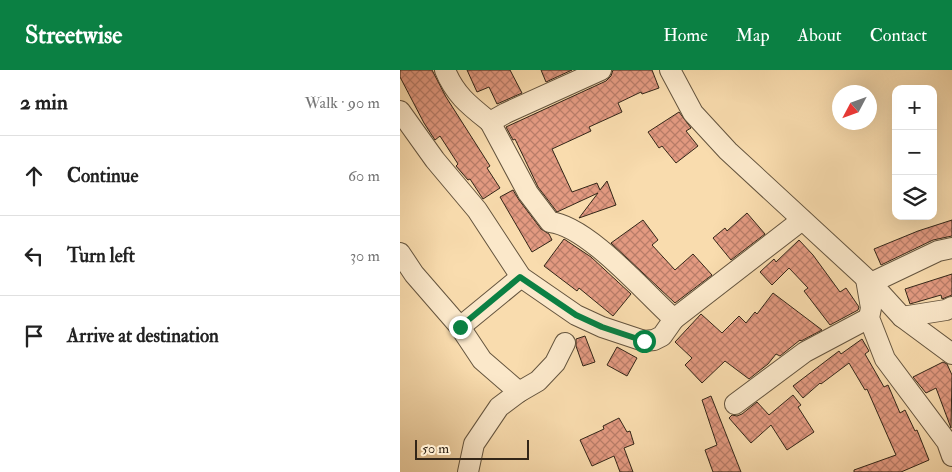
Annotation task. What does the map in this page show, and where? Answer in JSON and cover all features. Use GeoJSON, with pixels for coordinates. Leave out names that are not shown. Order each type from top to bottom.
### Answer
{"type":"FeatureCollection","features":[{"type":"Feature","properties":{"kind":"street"},"geometry":{"type":"LineString","coordinates":[[445,70],[456,93],[490,122],[528,193],[546,218],[550,222],[558,223],[586,238],[674,319]]}},
{"type":"Feature","properties":{"kind":"street"},"geometry":{"type":"LineString","coordinates":[[490,122],[601,70]]}},
{"type":"Feature","properties":{"kind":"street"},"geometry":{"type":"LineString","coordinates":[[670,70],[693,113],[728,151],[837,251],[902,317],[952,354]]}},
{"type":"Feature","properties":{"kind":"street"},"geometry":{"type":"LineString","coordinates":[[400,112],[435,160],[477,210],[520,277],[576,315],[602,327],[644,341],[654,340],[662,336],[674,319],[802,220]]}},
{"type":"Feature","properties":{"kind":"street"},"geometry":{"type":"LineString","coordinates":[[868,281],[938,251],[952,248]]}},
{"type":"Feature","properties":{"kind":"street"},"geometry":{"type":"LineString","coordinates":[[400,252],[414,274],[460,327],[482,360],[519,392]]}},
{"type":"Feature","properties":{"kind":"street"},"geometry":{"type":"LineString","coordinates":[[460,327],[520,277]]}},
{"type":"Feature","properties":{"kind":"street"},"geometry":{"type":"LineString","coordinates":[[868,281],[871,308],[869,318],[885,359],[947,442],[952,456]]}},
{"type":"Feature","properties":{"kind":"street"},"geometry":{"type":"LineString","coordinates":[[902,317],[946,310],[952,307]]}},
{"type":"Feature","properties":{"kind":"street"},"geometry":{"type":"LineString","coordinates":[[735,404],[805,352],[869,318]]}},
{"type":"Feature","properties":{"kind":"street"},"geometry":{"type":"LineString","coordinates":[[468,472],[474,444],[499,407],[538,381],[555,363],[565,343]]}},
{"type":"Feature","properties":{"kind":"building"},"geometry":{"type":"Polygon","coordinates":[[[400,70],[432,70],[446,97],[490,166],[487,168],[500,188],[483,199],[470,179],[468,180],[456,166],[458,164],[440,136],[435,140],[424,123],[400,77],[400,70]]]}},
{"type":"Feature","properties":{"kind":"building"},"geometry":{"type":"Polygon","coordinates":[[[467,70],[510,70],[522,93],[497,104],[489,87],[477,92],[467,70]]]}},
{"type":"Feature","properties":{"kind":"building"},"geometry":{"type":"Polygon","coordinates":[[[541,70],[572,70],[546,82],[541,70]]]}},
{"type":"Feature","properties":{"kind":"building"},"geometry":{"type":"Polygon","coordinates":[[[613,70],[652,70],[659,88],[642,94],[641,92],[618,103],[622,112],[589,127],[591,131],[552,149],[572,192],[597,183],[600,190],[607,181],[616,205],[579,218],[598,193],[557,212],[538,187],[515,139],[513,140],[506,127],[606,81],[611,76],[613,70]]]}},
{"type":"Feature","properties":{"kind":"building"},"geometry":{"type":"Polygon","coordinates":[[[679,112],[691,128],[686,131],[698,146],[676,163],[662,146],[659,148],[648,132],[679,112]]]}},
{"type":"Feature","properties":{"kind":"building"},"geometry":{"type":"Polygon","coordinates":[[[513,190],[541,229],[549,234],[552,240],[532,252],[500,197],[513,190]]]}},
{"type":"Feature","properties":{"kind":"building"},"geometry":{"type":"Polygon","coordinates":[[[747,213],[765,234],[731,260],[713,238],[725,228],[727,231],[747,213]]]}},
{"type":"Feature","properties":{"kind":"building"},"geometry":{"type":"Polygon","coordinates":[[[643,220],[658,240],[652,245],[675,270],[693,254],[712,275],[675,303],[611,243],[643,220]]]}},
{"type":"Feature","properties":{"kind":"building"},"geometry":{"type":"Polygon","coordinates":[[[952,220],[952,236],[933,240],[881,265],[874,249],[918,231],[952,220]]]}},
{"type":"Feature","properties":{"kind":"building"},"geometry":{"type":"Polygon","coordinates":[[[564,239],[591,257],[631,294],[613,316],[579,288],[577,291],[544,266],[564,239]]]}},
{"type":"Feature","properties":{"kind":"building"},"geometry":{"type":"Polygon","coordinates":[[[799,240],[813,255],[840,292],[846,288],[859,307],[858,310],[830,325],[804,291],[808,288],[789,268],[772,285],[760,272],[774,259],[776,262],[799,240]]]}},
{"type":"Feature","properties":{"kind":"building"},"geometry":{"type":"Polygon","coordinates":[[[952,274],[952,295],[942,299],[941,295],[910,304],[905,289],[952,274]]]}},
{"type":"Feature","properties":{"kind":"building"},"geometry":{"type":"Polygon","coordinates":[[[773,293],[822,330],[800,340],[780,356],[776,354],[768,364],[749,379],[725,361],[702,383],[685,365],[692,358],[675,342],[701,314],[722,333],[739,316],[746,323],[755,312],[757,314],[773,293]]]}},
{"type":"Feature","properties":{"kind":"building"},"geometry":{"type":"Polygon","coordinates":[[[585,336],[595,362],[583,366],[576,346],[576,339],[585,336]]]}},
{"type":"Feature","properties":{"kind":"building"},"geometry":{"type":"Polygon","coordinates":[[[862,339],[869,351],[865,354],[884,387],[888,385],[900,413],[905,410],[915,431],[917,430],[929,460],[901,472],[854,472],[854,470],[896,455],[867,389],[865,390],[849,363],[820,383],[803,398],[793,386],[839,351],[841,354],[862,339]]]}},
{"type":"Feature","properties":{"kind":"building"},"geometry":{"type":"Polygon","coordinates":[[[617,347],[637,358],[627,376],[607,365],[617,347]]]}},
{"type":"Feature","properties":{"kind":"building"},"geometry":{"type":"Polygon","coordinates":[[[943,362],[947,364],[952,375],[951,428],[936,388],[926,393],[913,377],[943,362]]]}},
{"type":"Feature","properties":{"kind":"building"},"geometry":{"type":"Polygon","coordinates":[[[793,395],[801,405],[798,407],[814,432],[787,450],[771,425],[751,443],[729,418],[732,415],[742,414],[757,402],[769,415],[793,395]]]}},
{"type":"Feature","properties":{"kind":"building"},"geometry":{"type":"Polygon","coordinates":[[[711,396],[741,472],[713,472],[705,450],[717,445],[702,400],[711,396]]]}},
{"type":"Feature","properties":{"kind":"building"},"geometry":{"type":"Polygon","coordinates":[[[619,418],[627,432],[630,431],[634,444],[624,448],[633,472],[620,472],[614,456],[592,466],[580,440],[604,429],[603,426],[619,418]]]}},
{"type":"Feature","properties":{"kind":"route"},"geometry":{"type":"LineString","coordinates":[[460,327],[520,277],[576,315],[602,327],[644,341]]}}]}
